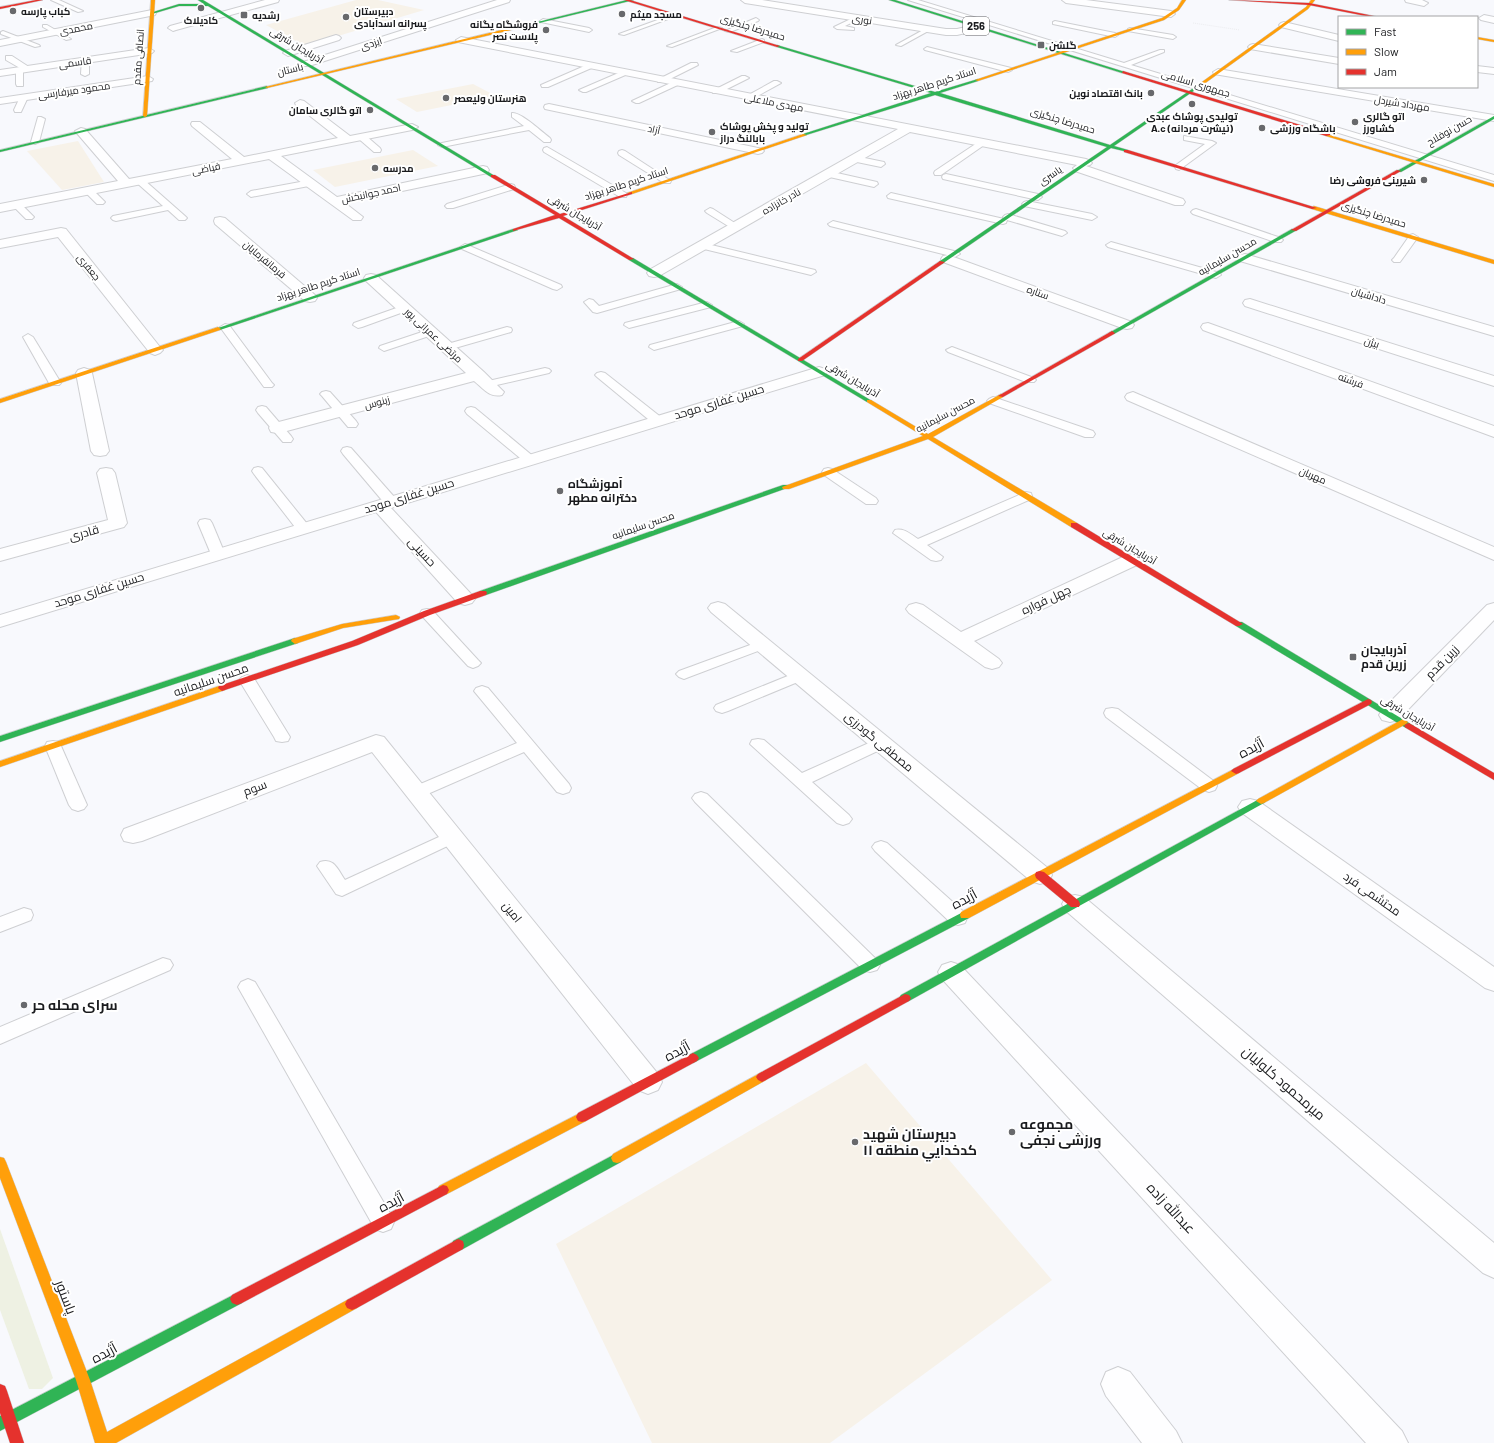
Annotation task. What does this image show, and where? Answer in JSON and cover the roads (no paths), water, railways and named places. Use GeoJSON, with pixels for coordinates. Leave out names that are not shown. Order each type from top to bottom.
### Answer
{"type":"FeatureCollection","features":[{"type":"Feature","properties":{"kind":"street"},"geometry":{"type":"LineString","coordinates":[[0,8],[42,0]]}},
{"type":"Feature","properties":{"kind":"street","name":"انصافی مقدم"},"geometry":{"type":"LineString","coordinates":[[145,116],[153,0]]}},
{"type":"Feature","properties":{"kind":"street","name":"آذربایجان شرقی"},"geometry":{"type":"LineString","coordinates":[[200,0],[1494,777]]}},
{"type":"Feature","properties":{"kind":"street"},"geometry":{"type":"LineString","coordinates":[[173,28],[275,0]]}},
{"type":"Feature","properties":{"kind":"street","name":"ایزدی"},"geometry":{"type":"LineString","coordinates":[[306,64],[506,0]]}},
{"type":"Feature","properties":{"kind":"street","name":"حمیدرضا چنگیزی"},"geometry":{"type":"LineString","coordinates":[[629,0],[1494,262]]}},
{"type":"Feature","properties":{"kind":"street","name":"باستان"},"geometry":{"type":"LineString","coordinates":[[0,151],[629,0]]}},
{"type":"Feature","properties":{"kind":"street","name":"نوری"},"geometry":{"type":"LineString","coordinates":[[745,0],[927,30],[950,32],[979,27]]}},
{"type":"Feature","properties":{"kind":"street","name":"جمهوری اسلامی"},"geometry":{"type":"LineString","coordinates":[[891,0],[1061,53],[1193,90],[1494,186]]}},
{"type":"Feature","properties":{"kind":"street"},"geometry":{"type":"LineString","coordinates":[[1066,0],[1167,16]]}},
{"type":"Feature","properties":{"kind":"street","name":"استاد کریم طاهر بهزاد"},"geometry":{"type":"LineString","coordinates":[[0,401],[559,216],[1130,30],[1167,16],[1182,5],[1184,0]]}},
{"type":"Feature","properties":{"kind":"street"},"geometry":{"type":"LineString","coordinates":[[1231,0],[1311,2],[1373,16]]}},
{"type":"Feature","properties":{"kind":"street"},"geometry":{"type":"LineString","coordinates":[[1409,0],[1424,3]]}},
{"type":"Feature","properties":{"kind":"street","name":"یاسری"},"geometry":{"type":"LineString","coordinates":[[800,360],[1193,90],[1307,8],[1311,2]]}},
{"type":"Feature","properties":{"kind":"street"},"geometry":{"type":"LineString","coordinates":[[152,13],[177,5],[208,5]]}},
{"type":"Feature","properties":{"kind":"street","name":"محمدی"},"geometry":{"type":"LineString","coordinates":[[0,43],[152,13]]}},
{"type":"Feature","properties":{"kind":"street"},"geometry":{"type":"LineString","coordinates":[[1484,18],[1494,20]]}},
{"type":"Feature","properties":{"kind":"street"},"geometry":{"type":"LineString","coordinates":[[1284,25],[1338,38]]}},
{"type":"Feature","properties":{"kind":"street"},"geometry":{"type":"LineString","coordinates":[[288,53],[349,34]]}},
{"type":"Feature","properties":{"kind":"street"},"geometry":{"type":"LineString","coordinates":[[1478,38],[1494,41]]}},
{"type":"Feature","properties":{"kind":"street","name":"مهدی ملاعلی"},"geometry":{"type":"LineString","coordinates":[[461,40],[983,143],[1083,166],[1179,202]]}},
{"type":"Feature","properties":{"kind":"street"},"geometry":{"type":"LineString","coordinates":[[1252,47],[1338,61]]}},
{"type":"Feature","properties":{"kind":"street","name":"قاسمی"},"geometry":{"type":"LineString","coordinates":[[0,73],[149,51]]}},
{"type":"Feature","properties":{"kind":"street"},"geometry":{"type":"LineString","coordinates":[[1478,69],[1494,71]]}},
{"type":"Feature","properties":{"kind":"street","name":"مهرداد شیردل"},"geometry":{"type":"LineString","coordinates":[[1218,72],[1353,90],[1493,117]]}},
{"type":"Feature","properties":{"kind":"street","name":"محمود میرفارسی"},"geometry":{"type":"LineString","coordinates":[[0,101],[148,79]]}},
{"type":"Feature","properties":{"kind":"street"},"geometry":{"type":"LineString","coordinates":[[300,103],[348,140]]}},
{"type":"Feature","properties":{"kind":"street"},"geometry":{"type":"LineString","coordinates":[[574,112],[589,105]]}},
{"type":"Feature","properties":{"kind":"street","name":"آزاد"},"geometry":{"type":"LineString","coordinates":[[549,107],[758,151]]}},
{"type":"Feature","properties":{"kind":"street","name":"حسن نوفلاح"},"geometry":{"type":"LineString","coordinates":[[1415,162],[1493,117]]}},
{"type":"Feature","properties":{"kind":"street"},"geometry":{"type":"LineString","coordinates":[[196,124],[242,161]]}},
{"type":"Feature","properties":{"kind":"street","name":"فیاضی"},"geometry":{"type":"LineString","coordinates":[[0,208],[412,127]]}},
{"type":"Feature","properties":{"kind":"street","name":"نادر خانزاده"},"geometry":{"type":"LineString","coordinates":[[654,273],[908,128]]}},
{"type":"Feature","properties":{"kind":"street"},"geometry":{"type":"LineString","coordinates":[[81,131],[126,184]]}},
{"type":"Feature","properties":{"kind":"street","name":"احمد جوانبخش"},"geometry":{"type":"LineString","coordinates":[[272,155],[335,201],[483,170]]}},
{"type":"Feature","properties":{"kind":"street","name":"محسن سلیمانیه"},"geometry":{"type":"LineString","coordinates":[[0,764],[355,643],[465,599],[928,437],[1415,162]]}},
{"type":"Feature","properties":{"kind":"street"},"geometry":{"type":"LineString","coordinates":[[335,201],[357,217]]}},
{"type":"Feature","properties":{"kind":"street","name":"فرمانفرمایان"},"geometry":{"type":"LineString","coordinates":[[220,221],[310,298]]}},
{"type":"Feature","properties":{"kind":"street","name":"جعفری"},"geometry":{"type":"LineString","coordinates":[[0,244],[61,232],[155,350]]}},
{"type":"Feature","properties":{"kind":"street","name":"ستاره"},"geometry":{"type":"LineString","coordinates":[[952,256],[1127,325]]}},
{"type":"Feature","properties":{"kind":"street","name":"داداشیان"},"geometry":{"type":"LineString","coordinates":[[1245,258],[1494,332]]}},
{"type":"Feature","properties":{"kind":"street","name":"مرتضی عمرانی پور"},"geometry":{"type":"LineString","coordinates":[[371,278],[487,384]]}},
{"type":"Feature","properties":{"kind":"street","name":"بیژن"},"geometry":{"type":"LineString","coordinates":[[1250,304],[1494,380]]}},
{"type":"Feature","properties":{"kind":"street","name":"فرشته"},"geometry":{"type":"LineString","coordinates":[[1208,327],[1494,432]]}},
{"type":"Feature","properties":{"kind":"street","name":"حسین غفاری موحد"},"geometry":{"type":"LineString","coordinates":[[0,621],[819,372]]}},
{"type":"Feature","properties":{"kind":"street"},"geometry":{"type":"LineString","coordinates":[[84,373],[100,451]]}},
{"type":"Feature","properties":{"kind":"street","name":"زینوس"},"geometry":{"type":"LineString","coordinates":[[282,434],[342,411],[487,384]]}},
{"type":"Feature","properties":{"kind":"street","name":"مهربان"},"geometry":{"type":"LineString","coordinates":[[1133,397],[1494,554]]}},
{"type":"Feature","properties":{"kind":"street","name":"قادری"},"geometry":{"type":"LineString","coordinates":[[0,555],[118,524],[106,473]]}},
{"type":"Feature","properties":{"kind":"street","name":"حسینی"},"geometry":{"type":"LineString","coordinates":[[385,504],[465,599]]}},
{"type":"Feature","properties":{"kind":"street","name":"چهل فواره"},"geometry":{"type":"LineString","coordinates":[[960,640],[1132,560]]}},
{"type":"Feature","properties":{"kind":"street","name":"مصطفی گودرزی"},"geometry":{"type":"LineString","coordinates":[[718,608],[1040,875]]}},
{"type":"Feature","properties":{"kind":"street"},"geometry":{"type":"LineString","coordinates":[[916,609],[992,663]]}},
{"type":"Feature","properties":{"kind":"street","name":"زرین قدم"},"geometry":{"type":"LineString","coordinates":[[1397,718],[1494,609]]}},
{"type":"Feature","properties":{"kind":"street","name":"محسن سلیمانیه"},"geometry":{"type":"LineString","coordinates":[[0,740],[342,626],[427,613]]}},
{"type":"Feature","properties":{"kind":"street","name":"آژیده"},"geometry":{"type":"LineString","coordinates":[[0,1424],[1368,702]]}},
{"type":"Feature","properties":{"kind":"street"},"geometry":{"type":"LineString","coordinates":[[103,1443],[1250,807],[1397,718]]}},
{"type":"Feature","properties":{"kind":"street","name":"امین"},"geometry":{"type":"LineString","coordinates":[[376,742],[648,1082]]}},
{"type":"Feature","properties":{"kind":"street","name":"سوم"},"geometry":{"type":"LineString","coordinates":[[133,835],[376,742]]}},
{"type":"Feature","properties":{"kind":"street","name":"محتشمی فرد"},"geometry":{"type":"LineString","coordinates":[[1250,807],[1494,981]]}},
{"type":"Feature","properties":{"kind":"street"},"geometry":{"type":"LineString","coordinates":[[1040,875],[1075,904]]}},
{"type":"Feature","properties":{"kind":"street","name":"میرمحمود کلولیان"},"geometry":{"type":"LineString","coordinates":[[1075,904],[1494,1263]]}},
{"type":"Feature","properties":{"kind":"street","name":"عبدالله زاده"},"geometry":{"type":"LineString","coordinates":[[951,972],[1390,1443]]}},
{"type":"Feature","properties":{"kind":"street","name":"پاستور"},"geometry":{"type":"LineString","coordinates":[[0,1162],[83,1380],[103,1443]]}},
{"type":"Feature","properties":{"kind":"street"},"geometry":{"type":"LineString","coordinates":[[1118,1384],[1164,1443]]}},
{"type":"Feature","properties":{"kind":"street"},"geometry":{"type":"LineString","coordinates":[[0,1391],[17,1443]]}},
{"type":"Feature","properties":{"kind":"lane"},"geometry":{"type":"LineString","coordinates":[[54,0],[80,11]]}},
{"type":"Feature","properties":{"kind":"lane"},"geometry":{"type":"LineString","coordinates":[[911,0],[1124,65],[1193,90],[1494,178]]}},
{"type":"Feature","properties":{"kind":"lane"},"geometry":{"type":"LineString","coordinates":[[622,34],[676,15]]}},
{"type":"Feature","properties":{"kind":"lane"},"geometry":{"type":"LineString","coordinates":[[852,29],[837,26],[857,18]]}},
{"type":"Feature","properties":{"kind":"lane"},"geometry":{"type":"LineString","coordinates":[[670,46],[756,20]]}},
{"type":"Feature","properties":{"kind":"lane"},"geometry":{"type":"LineString","coordinates":[[543,21],[589,30]]}},
{"type":"Feature","properties":{"kind":"lane"},"geometry":{"type":"LineString","coordinates":[[1055,23],[1115,35]]}},
{"type":"Feature","properties":{"kind":"lane"},"geometry":{"type":"LineString","coordinates":[[45,26],[68,39]]}},
{"type":"Feature","properties":{"kind":"lane"},"geometry":{"type":"LineString","coordinates":[[619,27],[648,32]]}},
{"type":"Feature","properties":{"kind":"lane"},"geometry":{"type":"LineString","coordinates":[[899,45],[927,30]]}},
{"type":"Feature","properties":{"kind":"lane"},"geometry":{"type":"LineString","coordinates":[[1130,30],[1173,37]]}},
{"type":"Feature","properties":{"kind":"lane"},"geometry":{"type":"LineString","coordinates":[[3,33],[37,46]]}},
{"type":"Feature","properties":{"kind":"lane"},"geometry":{"type":"LineString","coordinates":[[735,52],[762,41]]}},
{"type":"Feature","properties":{"kind":"lane"},"geometry":{"type":"LineString","coordinates":[[927,49],[1008,70]]}},
{"type":"Feature","properties":{"kind":"lane"},"geometry":{"type":"LineString","coordinates":[[1124,65],[1162,51]]}},
{"type":"Feature","properties":{"kind":"lane"},"geometry":{"type":"LineString","coordinates":[[8,58],[24,69],[20,84]]}},
{"type":"Feature","properties":{"kind":"lane"},"geometry":{"type":"LineString","coordinates":[[85,60],[85,74]]}},
{"type":"Feature","properties":{"kind":"lane"},"geometry":{"type":"LineString","coordinates":[[661,80],[694,65]]}},
{"type":"Feature","properties":{"kind":"lane"},"geometry":{"type":"LineString","coordinates":[[545,85],[592,66]]}},
{"type":"Feature","properties":{"kind":"lane"},"geometry":{"type":"LineString","coordinates":[[583,90],[626,73]]}},
{"type":"Feature","properties":{"kind":"lane"},"geometry":{"type":"LineString","coordinates":[[716,90],[745,78]]}},
{"type":"Feature","properties":{"kind":"lane"},"geometry":{"type":"LineString","coordinates":[[636,101],[678,83]]}},
{"type":"Feature","properties":{"kind":"lane"},"geometry":{"type":"LineString","coordinates":[[749,97],[777,83]]}},
{"type":"Feature","properties":{"kind":"lane"},"geometry":{"type":"LineString","coordinates":[[18,110],[24,97]]}},
{"type":"Feature","properties":{"kind":"lane"},"geometry":{"type":"LineString","coordinates":[[515,115],[547,140]]}},
{"type":"Feature","properties":{"kind":"lane"},"geometry":{"type":"LineString","coordinates":[[35,142],[41,119]]}},
{"type":"Feature","properties":{"kind":"lane"},"geometry":{"type":"LineString","coordinates":[[442,145],[531,128]]}},
{"type":"Feature","properties":{"kind":"lane"},"geometry":{"type":"LineString","coordinates":[[362,137],[377,150]]}},
{"type":"Feature","properties":{"kind":"lane"},"geometry":{"type":"LineString","coordinates":[[1179,167],[1212,143],[1187,138]]}},
{"type":"Feature","properties":{"kind":"lane"},"geometry":{"type":"LineString","coordinates":[[983,143],[942,175],[1038,197]]}},
{"type":"Feature","properties":{"kind":"lane"},"geometry":{"type":"LineString","coordinates":[[547,150],[623,195]]}},
{"type":"Feature","properties":{"kind":"lane"},"geometry":{"type":"LineString","coordinates":[[622,153],[667,181]]}},
{"type":"Feature","properties":{"kind":"lane"},"geometry":{"type":"LineString","coordinates":[[855,158],[881,164]]}},
{"type":"Feature","properties":{"kind":"lane"},"geometry":{"type":"LineString","coordinates":[[828,174],[874,184]]}},
{"type":"Feature","properties":{"kind":"lane"},"geometry":{"type":"LineString","coordinates":[[140,181],[182,218]]}},
{"type":"Feature","properties":{"kind":"lane"},"geometry":{"type":"LineString","coordinates":[[251,194],[311,183]]}},
{"type":"Feature","properties":{"kind":"lane"},"geometry":{"type":"LineString","coordinates":[[450,206],[511,187]]}},
{"type":"Feature","properties":{"kind":"lane"},"geometry":{"type":"LineString","coordinates":[[89,191],[100,202]]}},
{"type":"Feature","properties":{"kind":"lane"},"geometry":{"type":"LineString","coordinates":[[891,196],[1005,219],[1062,233]]}},
{"type":"Feature","properties":{"kind":"lane"},"geometry":{"type":"LineString","coordinates":[[1027,204],[1092,217]]}},
{"type":"Feature","properties":{"kind":"lane"},"geometry":{"type":"LineString","coordinates":[[17,205],[29,217]]}},
{"type":"Feature","properties":{"kind":"lane"},"geometry":{"type":"LineString","coordinates":[[116,218],[169,207]]}},
{"type":"Feature","properties":{"kind":"lane"},"geometry":{"type":"LineString","coordinates":[[710,211],[736,227]]}},
{"type":"Feature","properties":{"kind":"lane"},"geometry":{"type":"LineString","coordinates":[[1196,212],[1278,240]]}},
{"type":"Feature","properties":{"kind":"lane"},"geometry":{"type":"LineString","coordinates":[[833,224],[952,256]]}},
{"type":"Feature","properties":{"kind":"lane"},"geometry":{"type":"LineString","coordinates":[[1397,260],[1413,237]]}},
{"type":"Feature","properties":{"kind":"lane"},"geometry":{"type":"LineString","coordinates":[[1111,245],[1216,275]]}},
{"type":"Feature","properties":{"kind":"lane"},"geometry":{"type":"LineString","coordinates":[[702,246],[811,272]]}},
{"type":"Feature","properties":{"kind":"lane"},"geometry":{"type":"LineString","coordinates":[[466,247],[557,287]]}},
{"type":"Feature","properties":{"kind":"lane"},"geometry":{"type":"LineString","coordinates":[[589,302],[597,310],[677,287]]}},
{"type":"Feature","properties":{"kind":"lane"},"geometry":{"type":"LineString","coordinates":[[629,325],[707,305]]}},
{"type":"Feature","properties":{"kind":"lane"},"geometry":{"type":"LineString","coordinates":[[358,325],[405,308]]}},
{"type":"Feature","properties":{"kind":"lane"},"geometry":{"type":"LineString","coordinates":[[654,347],[739,324]]}},
{"type":"Feature","properties":{"kind":"lane"},"geometry":{"type":"LineString","coordinates":[[225,327],[268,385]]}},
{"type":"Feature","properties":{"kind":"lane"},"geometry":{"type":"LineString","coordinates":[[448,347],[507,330]]}},
{"type":"Feature","properties":{"kind":"lane"},"geometry":{"type":"LineString","coordinates":[[384,348],[431,332]]}},
{"type":"Feature","properties":{"kind":"lane"},"geometry":{"type":"LineString","coordinates":[[28,337],[55,383]]}},
{"type":"Feature","properties":{"kind":"lane"},"geometry":{"type":"LineString","coordinates":[[952,350],[1030,380]]}},
{"type":"Feature","properties":{"kind":"lane"},"geometry":{"type":"LineString","coordinates":[[487,384],[545,371]]}},
{"type":"Feature","properties":{"kind":"lane"},"geometry":{"type":"LineString","coordinates":[[601,375],[658,421]]}},
{"type":"Feature","properties":{"kind":"lane"},"geometry":{"type":"LineString","coordinates":[[326,394],[352,424]]}},
{"type":"Feature","properties":{"kind":"lane"},"geometry":{"type":"LineString","coordinates":[[993,401],[1089,434]]}},
{"type":"Feature","properties":{"kind":"lane"},"geometry":{"type":"LineString","coordinates":[[262,410],[282,434]]}},
{"type":"Feature","properties":{"kind":"lane"},"geometry":{"type":"LineString","coordinates":[[471,411],[530,460]]}},
{"type":"Feature","properties":{"kind":"lane"},"geometry":{"type":"LineString","coordinates":[[347,451],[385,504]]}},
{"type":"Feature","properties":{"kind":"lane"},"geometry":{"type":"LineString","coordinates":[[258,471],[303,528]]}},
{"type":"Feature","properties":{"kind":"lane"},"geometry":{"type":"LineString","coordinates":[[828,472],[871,501]]}},
{"type":"Feature","properties":{"kind":"lane"},"geometry":{"type":"LineString","coordinates":[[917,544],[1026,496]]}},
{"type":"Feature","properties":{"kind":"lane"},"geometry":{"type":"LineString","coordinates":[[205,523],[218,554]]}},
{"type":"Feature","properties":{"kind":"lane"},"geometry":{"type":"LineString","coordinates":[[900,533],[936,557]]}},
{"type":"Feature","properties":{"kind":"lane"},"geometry":{"type":"LineString","coordinates":[[427,613],[473,663]]}},
{"type":"Feature","properties":{"kind":"lane"},"geometry":{"type":"LineString","coordinates":[[684,674],[761,645]]}},
{"type":"Feature","properties":{"kind":"lane"},"geometry":{"type":"LineString","coordinates":[[722,708],[800,676]]}},
{"type":"Feature","properties":{"kind":"lane"},"geometry":{"type":"LineString","coordinates":[[246,680],[282,737]]}},
{"type":"Feature","properties":{"kind":"lane"},"geometry":{"type":"LineString","coordinates":[[482,691],[563,788]]}},
{"type":"Feature","properties":{"kind":"lane"},"geometry":{"type":"LineString","coordinates":[[1112,713],[1209,786]]}},
{"type":"Feature","properties":{"kind":"lane"},"geometry":{"type":"LineString","coordinates":[[800,781],[880,742]]}},
{"type":"Feature","properties":{"kind":"lane"},"geometry":{"type":"LineString","coordinates":[[758,744],[843,819]]}},
{"type":"Feature","properties":{"kind":"lane"},"geometry":{"type":"LineString","coordinates":[[417,792],[527,745]]}},
{"type":"Feature","properties":{"kind":"lane"},"geometry":{"type":"LineString","coordinates":[[53,746],[78,805]]}},
{"type":"Feature","properties":{"kind":"lane"},"geometry":{"type":"LineString","coordinates":[[701,798],[870,965]]}},
{"type":"Feature","properties":{"kind":"lane"},"geometry":{"type":"LineString","coordinates":[[326,866],[342,889],[452,837]]}},
{"type":"Feature","properties":{"kind":"lane"},"geometry":{"type":"LineString","coordinates":[[881,847],[958,918]]}},
{"type":"Feature","properties":{"kind":"lane"},"geometry":{"type":"LineString","coordinates":[[0,925],[24,915]]}},
{"type":"Feature","properties":{"kind":"lane"},"geometry":{"type":"LineString","coordinates":[[0,1036],[163,965]]}},
{"type":"Feature","properties":{"kind":"lane"},"geometry":{"type":"LineString","coordinates":[[248,987],[383,1222]]}},
{"type":"Feature","properties":{"kind":"place","name":"کادیلاک"},"geometry":{"type":"Point","coordinates":[201,8]}},
{"type":"Feature","properties":{"kind":"place","name":"کباب پارسه"},"geometry":{"type":"Point","coordinates":[13,11]}},
{"type":"Feature","properties":{"kind":"place","name":"مسجد میثم"},"geometry":{"type":"Point","coordinates":[622,14]}},
{"type":"Feature","properties":{"kind":"place","name":"رشدیه"},"geometry":{"type":"Point","coordinates":[244,15]}},
{"type":"Feature","properties":{"kind":"place","name":"دبیرستان پسرانه اسدآبادی"},"geometry":{"type":"Point","coordinates":[346,17]}},
{"type":"Feature","properties":{"kind":"place","name":"فروشگاه یگانه پلاست نصر"},"geometry":{"type":"Point","coordinates":[546,30]}},
{"type":"Feature","properties":{"kind":"place","name":"گلشن"},"geometry":{"type":"Point","coordinates":[1041,45]}},
{"type":"Feature","properties":{"kind":"place","name":"بانک اقتصاد نوین"},"geometry":{"type":"Point","coordinates":[1151,93]}},
{"type":"Feature","properties":{"kind":"place","name":"هنرستان ولیعصر"},"geometry":{"type":"Point","coordinates":[446,98]}},
{"type":"Feature","properties":{"kind":"place","name":"تولیدی پوشاک عبدی A.c (تیشرت مردانه)"},"geometry":{"type":"Point","coordinates":[1192,104]}},
{"type":"Feature","properties":{"kind":"place","name":"اتو گالری سامان"},"geometry":{"type":"Point","coordinates":[370,110]}},
{"type":"Feature","properties":{"kind":"place","name":"اتو گالری کشاورز"},"geometry":{"type":"Point","coordinates":[1355,122]}},
{"type":"Feature","properties":{"kind":"place","name":"باشگاه ورزشی"},"geometry":{"type":"Point","coordinates":[1262,128]}},
{"type":"Feature","properties":{"kind":"place","name":"تولید و پخش پوشاک بابالنگ دراز"},"geometry":{"type":"Point","coordinates":[712,132]}},
{"type":"Feature","properties":{"kind":"place","name":"مدرسه"},"geometry":{"type":"Point","coordinates":[375,168]}},
{"type":"Feature","properties":{"kind":"place","name":"شیرینی فروشی رضا"},"geometry":{"type":"Point","coordinates":[1424,180]}},
{"type":"Feature","properties":{"kind":"place","name":"آموزشگاه دخترانه مطهر"},"geometry":{"type":"Point","coordinates":[560,491]}},
{"type":"Feature","properties":{"kind":"place","name":"آذربایجان زرین قدم"},"geometry":{"type":"Point","coordinates":[1353,657]}},
{"type":"Feature","properties":{"kind":"place","name":"سرای محله حر"},"geometry":{"type":"Point","coordinates":[24,1005]}},
{"type":"Feature","properties":{"kind":"place","name":"مجموعه ورزشی نجفی"},"geometry":{"type":"Point","coordinates":[1012,1132]}},
{"type":"Feature","properties":{"kind":"place","name":"دبيرستان شهيد كدخدايي منطقه ١١"},"geometry":{"type":"Point","coordinates":[855,1142]}}]}
